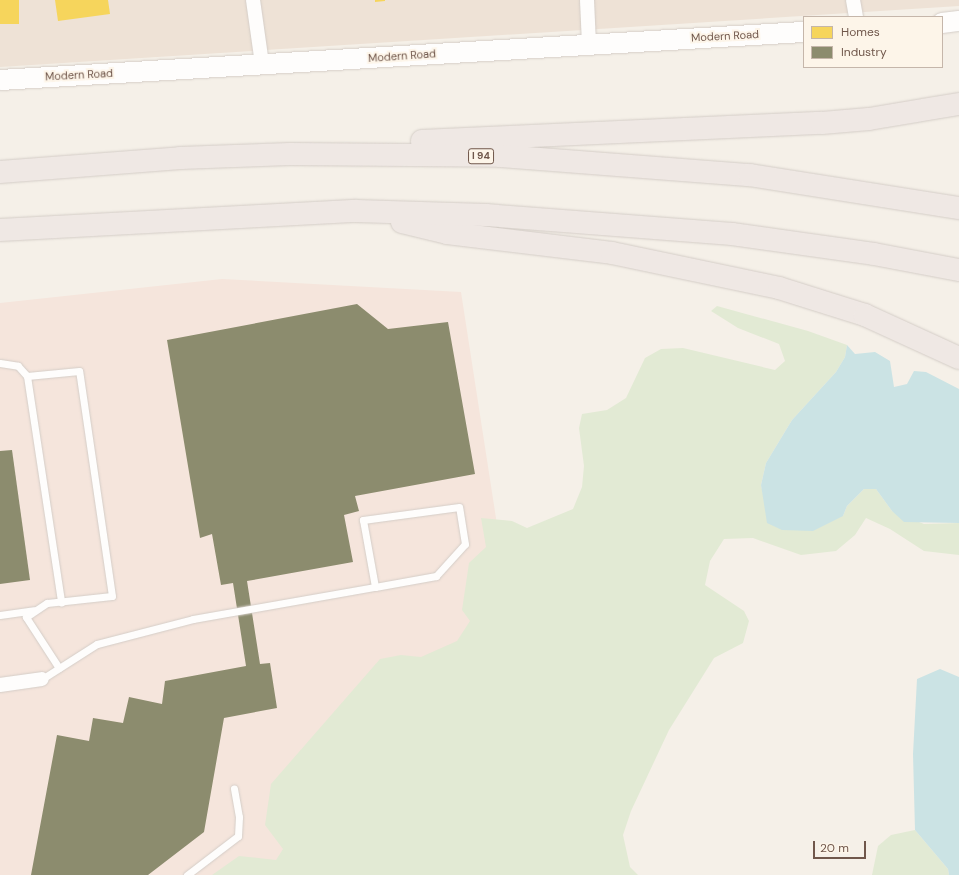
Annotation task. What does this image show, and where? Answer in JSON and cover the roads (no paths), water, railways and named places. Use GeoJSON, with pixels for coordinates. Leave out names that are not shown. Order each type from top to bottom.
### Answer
{"type":"FeatureCollection","features":[{"type":"Feature","properties":{"kind":"highway"},"geometry":{"type":"LineString","coordinates":[[112,163],[395,142],[830,122],[869,119],[959,104]]}},
{"type":"Feature","properties":{"kind":"highway","name":"I 94"},"geometry":{"type":"LineString","coordinates":[[0,172],[112,163],[290,154],[448,155],[554,159],[750,175],[959,208]]}},
{"type":"Feature","properties":{"kind":"highway"},"geometry":{"type":"LineString","coordinates":[[0,230],[356,211],[538,218],[690,230],[778,240],[959,270]]}},
{"type":"Feature","properties":{"kind":"highway"},"geometry":{"type":"LineString","coordinates":[[356,211],[447,233],[612,253],[766,285],[865,314],[959,358]]}},
{"type":"Feature","properties":{"kind":"street"},"geometry":{"type":"LineString","coordinates":[[253,0],[262,64]]}},
{"type":"Feature","properties":{"kind":"street"},"geometry":{"type":"LineString","coordinates":[[587,0],[589,44]]}},
{"type":"Feature","properties":{"kind":"street"},"geometry":{"type":"LineString","coordinates":[[853,0],[856,16]]}},
{"type":"Feature","properties":{"kind":"street"},"geometry":{"type":"LineString","coordinates":[[943,23],[959,21]]}},
{"type":"Feature","properties":{"kind":"street","name":"Modern Road"},"geometry":{"type":"LineString","coordinates":[[0,80],[803,32]]}},
{"type":"Feature","properties":{"kind":"street"},"geometry":{"type":"LineString","coordinates":[[0,685],[42,679]]}},
{"type":"Feature","properties":{"kind":"lane"},"geometry":{"type":"LineString","coordinates":[[0,363],[18,366],[27,376],[61,602]]}},
{"type":"Feature","properties":{"kind":"lane"},"geometry":{"type":"LineString","coordinates":[[27,376],[79,371],[112,596],[46,603],[26,617],[59,668]]}},
{"type":"Feature","properties":{"kind":"lane"},"geometry":{"type":"LineString","coordinates":[[42,679],[97,644],[180,622],[375,587],[436,576],[464,544],[459,507],[363,520],[375,587]]}},
{"type":"Feature","properties":{"kind":"lane"},"geometry":{"type":"LineString","coordinates":[[0,615],[36,610]]}},
{"type":"Feature","properties":{"kind":"lane"},"geometry":{"type":"LineString","coordinates":[[187,875],[238,836],[239,817],[234,788]]}},
{"type":"Feature","properties":{"kind":"water"},"geometry":{"type":"Polygon","coordinates":[[[847,345],[855,354],[875,352],[890,361],[894,387],[907,384],[914,371],[926,372],[959,389],[959,523],[904,522],[892,511],[876,489],[864,489],[847,506],[843,516],[813,531],[782,530],[767,523],[761,485],[766,463],[792,420],[836,372],[845,357],[847,345]]]}},
{"type":"Feature","properties":{"kind":"water"},"geometry":{"type":"Polygon","coordinates":[[[940,669],[959,677],[959,875],[949,875],[948,869],[915,830],[913,754],[917,679],[940,669]]]}}]}
